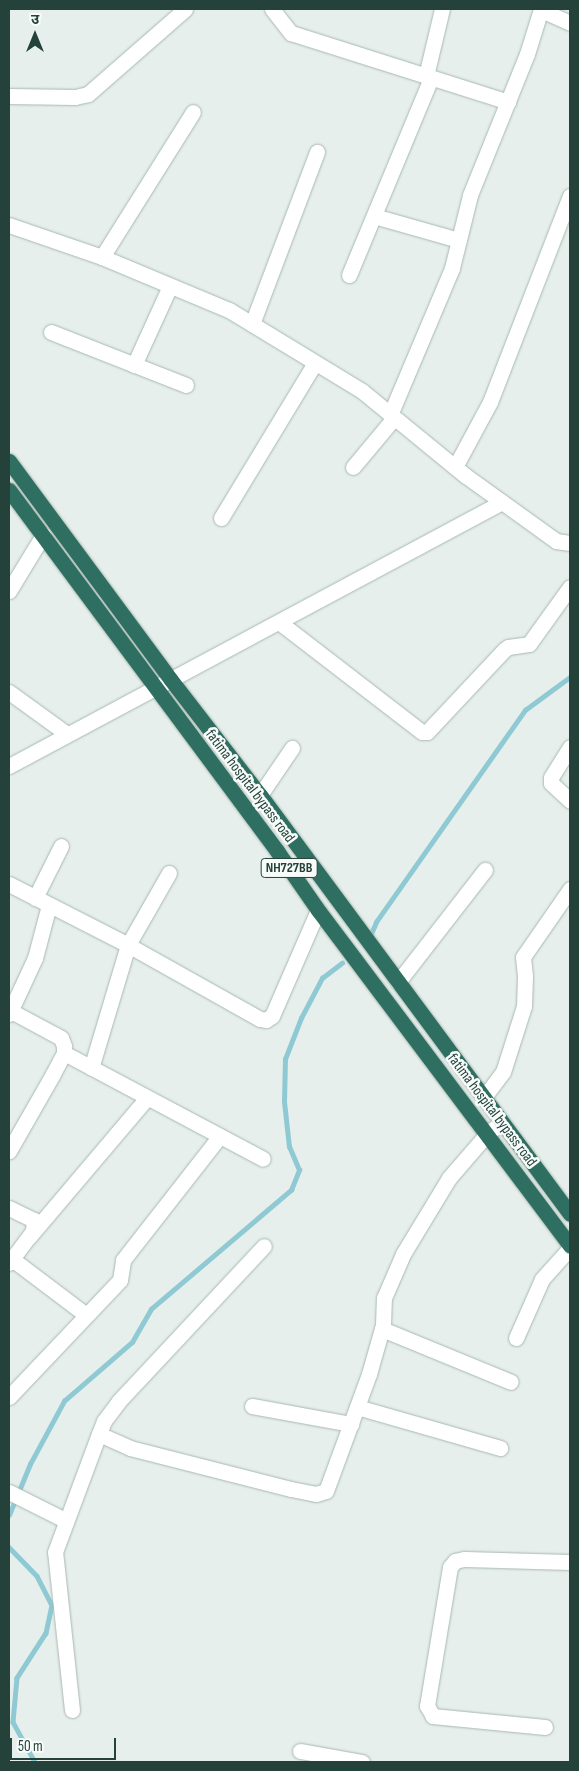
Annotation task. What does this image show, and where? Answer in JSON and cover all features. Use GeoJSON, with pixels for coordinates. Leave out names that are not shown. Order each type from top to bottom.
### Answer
{"type":"FeatureCollection","features":[{"type":"Feature","properties":{"kind":"highway","name":"fatima hospital bypass road"},"geometry":{"type":"LineString","coordinates":[[9,461],[171,680],[260,795],[570,1214]]}},
{"type":"Feature","properties":{"kind":"highway","name":"fatima hospital bypass road"},"geometry":{"type":"LineString","coordinates":[[9,490],[277,851],[318,910],[570,1247]]}},
{"type":"Feature","properties":{"kind":"highway"},"geometry":{"type":"LineString","coordinates":[[277,851],[293,840]]}},
{"type":"Feature","properties":{"kind":"street"},"geometry":{"type":"LineString","coordinates":[[9,96],[75,97],[88,94],[185,9]]}},
{"type":"Feature","properties":{"kind":"street"},"geometry":{"type":"LineString","coordinates":[[272,9],[291,33],[508,102]]}},
{"type":"Feature","properties":{"kind":"street"},"geometry":{"type":"LineString","coordinates":[[349,275],[429,77],[442,9]]}},
{"type":"Feature","properties":{"kind":"street"},"geometry":{"type":"LineString","coordinates":[[353,467],[392,416],[452,268],[470,195],[527,54],[541,9],[570,24]]}},
{"type":"Feature","properties":{"kind":"street"},"geometry":{"type":"LineString","coordinates":[[102,257],[192,112]]}},
{"type":"Feature","properties":{"kind":"street"},"geometry":{"type":"LineString","coordinates":[[252,324],[317,152]]}},
{"type":"Feature","properties":{"kind":"street"},"geometry":{"type":"LineString","coordinates":[[455,467],[490,402],[570,196]]}},
{"type":"Feature","properties":{"kind":"street"},"geometry":{"type":"LineString","coordinates":[[374,216],[459,240]]}},
{"type":"Feature","properties":{"kind":"street"},"geometry":{"type":"LineString","coordinates":[[9,226],[102,257],[229,310],[362,391],[455,467],[502,502],[556,541],[570,543]]}},
{"type":"Feature","properties":{"kind":"street"},"geometry":{"type":"LineString","coordinates":[[134,365],[170,286]]}},
{"type":"Feature","properties":{"kind":"street"},"geometry":{"type":"LineString","coordinates":[[51,332],[186,385]]}},
{"type":"Feature","properties":{"kind":"street"},"geometry":{"type":"LineString","coordinates":[[221,518],[315,363]]}},
{"type":"Feature","properties":{"kind":"street"},"geometry":{"type":"LineString","coordinates":[[9,766],[502,502]]}},
{"type":"Feature","properties":{"kind":"street"},"geometry":{"type":"LineString","coordinates":[[9,591],[42,535]]}},
{"type":"Feature","properties":{"kind":"street"},"geometry":{"type":"LineString","coordinates":[[279,622],[422,732],[428,732],[504,650],[508,647],[529,644],[570,588]]}},
{"type":"Feature","properties":{"kind":"street"},"geometry":{"type":"LineString","coordinates":[[9,692],[66,734]]}},
{"type":"Feature","properties":{"kind":"street"},"geometry":{"type":"LineString","coordinates":[[570,747],[551,778],[551,783],[570,801]]}},
{"type":"Feature","properties":{"kind":"street"},"geometry":{"type":"LineString","coordinates":[[260,795],[292,748]]}},
{"type":"Feature","properties":{"kind":"street"},"geometry":{"type":"LineString","coordinates":[[35,898],[61,846]]}},
{"type":"Feature","properties":{"kind":"street"},"geometry":{"type":"LineString","coordinates":[[398,982],[485,870]]}},
{"type":"Feature","properties":{"kind":"street"},"geometry":{"type":"LineString","coordinates":[[91,1068],[128,945],[169,872]]}},
{"type":"Feature","properties":{"kind":"street"},"geometry":{"type":"LineString","coordinates":[[9,884],[128,945],[260,1019],[266,1020],[272,1016],[318,910]]}},
{"type":"Feature","properties":{"kind":"street"},"geometry":{"type":"LineString","coordinates":[[484,1097],[502,1072],[524,1006],[525,976],[522,957],[570,889]]}},
{"type":"Feature","properties":{"kind":"street"},"geometry":{"type":"LineString","coordinates":[[9,1151],[64,1054],[61,1038],[9,1012],[34,958],[49,905]]}},
{"type":"Feature","properties":{"kind":"street"},"geometry":{"type":"LineString","coordinates":[[64,1054],[263,1159]]}},
{"type":"Feature","properties":{"kind":"street"},"geometry":{"type":"LineString","coordinates":[[86,1315],[10,1261],[148,1098]]}},
{"type":"Feature","properties":{"kind":"street"},"geometry":{"type":"LineString","coordinates":[[99,1434],[130,1448],[316,1494],[326,1491],[357,1407],[382,1329],[384,1298],[403,1254],[449,1178],[487,1134],[502,1122]]}},
{"type":"Feature","properties":{"kind":"street"},"geometry":{"type":"LineString","coordinates":[[9,1397],[120,1280],[123,1260],[220,1136]]}},
{"type":"Feature","properties":{"kind":"street"},"geometry":{"type":"LineString","coordinates":[[9,1208],[34,1220],[33,1231],[29,1238]]}},
{"type":"Feature","properties":{"kind":"street"},"geometry":{"type":"LineString","coordinates":[[72,1710],[55,1552],[65,1520],[104,1421],[119,1401],[264,1246]]}},
{"type":"Feature","properties":{"kind":"street"},"geometry":{"type":"LineString","coordinates":[[516,1338],[546,1273],[570,1247]]}},
{"type":"Feature","properties":{"kind":"street"},"geometry":{"type":"LineString","coordinates":[[382,1329],[511,1382]]}},
{"type":"Feature","properties":{"kind":"street"},"geometry":{"type":"LineString","coordinates":[[252,1406],[351,1424]]}},
{"type":"Feature","properties":{"kind":"street"},"geometry":{"type":"LineString","coordinates":[[357,1407],[500,1448]]}},
{"type":"Feature","properties":{"kind":"street"},"geometry":{"type":"LineString","coordinates":[[16,1496],[65,1520]]}},
{"type":"Feature","properties":{"kind":"street"},"geometry":{"type":"LineString","coordinates":[[545,1727],[432,1716],[427,1706],[450,1568],[455,1561],[464,1559],[570,1562]]}},
{"type":"Feature","properties":{"kind":"street"},"geometry":{"type":"LineString","coordinates":[[300,1752],[362,1762]]}},
{"type":"Feature","properties":{"kind":"waterway"},"geometry":{"type":"LineString","coordinates":[[371,934],[376,922],[525,710],[570,677]]}},
{"type":"Feature","properties":{"kind":"waterway"},"geometry":{"type":"LineString","coordinates":[[9,1515],[30,1464],[64,1401],[132,1342],[151,1309],[291,1190],[299,1170],[289,1147],[284,1102],[285,1059],[301,1018],[322,978],[342,963]]}},
{"type":"Feature","properties":{"kind":"waterway"},"geometry":{"type":"LineString","coordinates":[[9,1547],[37,1576],[52,1605],[46,1633],[17,1678],[13,1722],[35,1762]]}}]}
